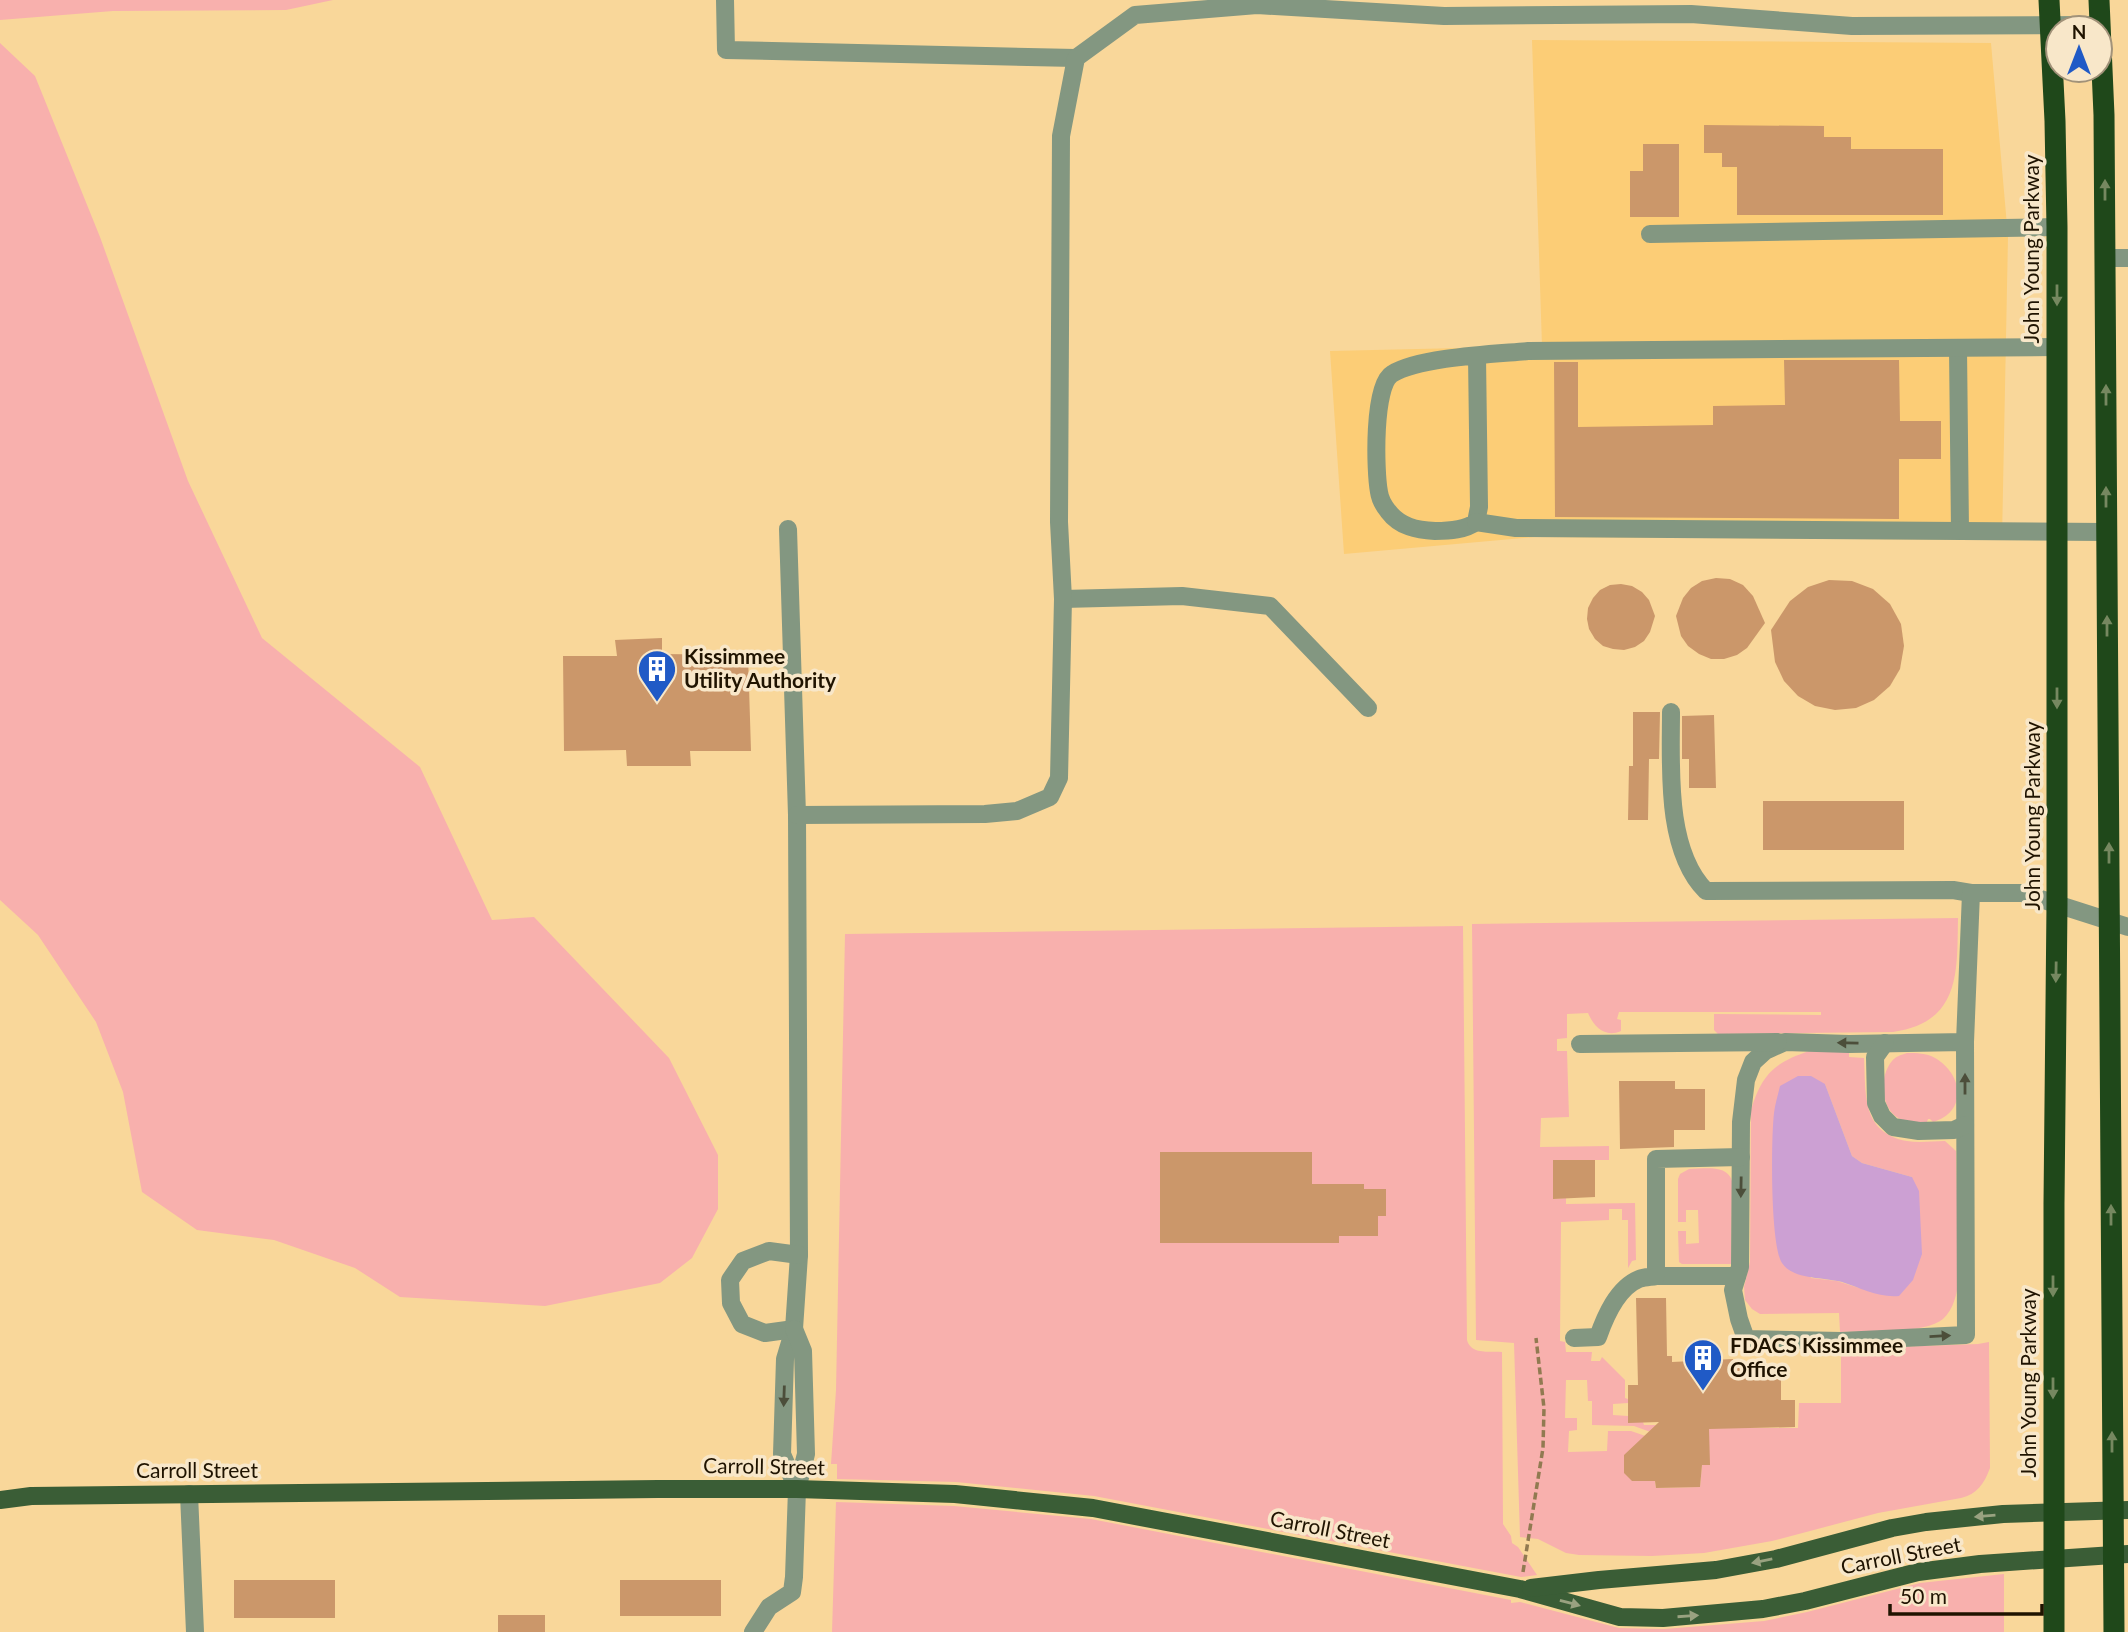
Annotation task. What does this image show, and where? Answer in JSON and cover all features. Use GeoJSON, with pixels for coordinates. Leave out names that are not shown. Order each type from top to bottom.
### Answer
{"type":"FeatureCollection","features":[{"type":"Feature","properties":{"kind":"highway","name":"John Young Parkway"},"geometry":{"type":"LineString","coordinates":[[2053,84],[2057,227],[2054,1632]]}},
{"type":"Feature","properties":{"kind":"highway"},"geometry":{"type":"LineString","coordinates":[[2103,84],[2106,532],[2119,924],[2120,1555],[2113,1632]]}},
{"type":"Feature","properties":{"kind":"main road","name":"Carroll Street"},"geometry":{"type":"LineString","coordinates":[[0,1500],[32,1496],[658,1489],[797,1489],[955,1494],[1093,1508],[1520,1590],[1620,1617],[1663,1618],[1763,1609],[1954,1566],[2120,1555]]}},
{"type":"Feature","properties":{"kind":"main road","name":"Carroll Street"},"geometry":{"type":"LineString","coordinates":[[1520,1590],[1716,1570],[1776,1559],[1892,1528],[1926,1522],[2003,1514],[2120,1511]]}},
{"type":"Feature","properties":{"kind":"street"},"geometry":{"type":"LineString","coordinates":[[725,0],[726,50],[1076,58],[1135,15],[1257,3],[1443,8],[1663,7],[1691,14],[1728,8],[1853,26],[2044,25]]}},
{"type":"Feature","properties":{"kind":"street"},"geometry":{"type":"LineString","coordinates":[[797,815],[985,814],[1017,811],[1050,797],[1059,778],[1063,599],[1059,522],[1061,136],[1076,58]]}},
{"type":"Feature","properties":{"kind":"street"},"geometry":{"type":"LineString","coordinates":[[1650,234],[2057,227]]}},
{"type":"Feature","properties":{"kind":"street"},"geometry":{"type":"LineString","coordinates":[[2106,258],[2128,258]]}},
{"type":"Feature","properties":{"kind":"street"},"geometry":{"type":"LineString","coordinates":[[1477,356],[1479,508],[1476,522],[1468,528],[1419,530],[1394,518],[1382,503],[1379,493],[1377,431],[1378,404],[1390,374],[1425,363],[1477,356],[1528,351],[2057,347]]}},
{"type":"Feature","properties":{"kind":"street"},"geometry":{"type":"LineString","coordinates":[[1958,348],[1960,531]]}},
{"type":"Feature","properties":{"kind":"street"},"geometry":{"type":"LineString","coordinates":[[1476,522],[1516,528],[2106,532]]}},
{"type":"Feature","properties":{"kind":"street"},"geometry":{"type":"LineString","coordinates":[[752,1632],[769,1607],[792,1591],[797,1489],[806,1454],[803,1351],[794,1329],[799,1255],[797,815],[788,529]]}},
{"type":"Feature","properties":{"kind":"street"},"geometry":{"type":"LineString","coordinates":[[1063,599],[1182,596],[1269,606],[1367,708]]}},
{"type":"Feature","properties":{"kind":"street"},"geometry":{"type":"LineString","coordinates":[[1671,712],[1672,807],[1690,869],[1706,891],[1953,890],[1971,893],[2022,893],[2119,924]]}},
{"type":"Feature","properties":{"kind":"street"},"geometry":{"type":"LineString","coordinates":[[1785,1042],[1765,1051],[1753,1062],[1746,1080],[1741,1122],[1740,1267],[1733,1290],[1746,1339],[1841,1341],[1966,1335],[1965,1042],[1971,893]]}},
{"type":"Feature","properties":{"kind":"street"},"geometry":{"type":"LineString","coordinates":[[1580,1044],[1965,1042]]}},
{"type":"Feature","properties":{"kind":"street"},"geometry":{"type":"LineString","coordinates":[[1885,1043],[1875,1056],[1876,1103],[1882,1116],[1893,1127],[1919,1131],[1954,1130],[1965,1125]]}},
{"type":"Feature","properties":{"kind":"street"},"geometry":{"type":"LineString","coordinates":[[1656,1276],[1657,1158],[1741,1157]]}},
{"type":"Feature","properties":{"kind":"street"},"geometry":{"type":"LineString","coordinates":[[794,1329],[765,1333],[742,1324],[730,1303],[730,1280],[743,1261],[769,1251],[799,1255]]}},
{"type":"Feature","properties":{"kind":"street"},"geometry":{"type":"LineString","coordinates":[[1574,1338],[1598,1337],[1623,1289],[1640,1279],[1656,1276],[1737,1276]]}},
{"type":"Feature","properties":{"kind":"street"},"geometry":{"type":"LineString","coordinates":[[189,1494],[195,1632]]}},
{"type":"Feature","properties":{"kind":"path"},"geometry":{"type":"LineString","coordinates":[[1520,1590],[1543,1448],[1544,1408],[1536,1338]]}},
{"type":"Feature","properties":{"kind":"shaded area"},"geometry":{"type":"Polygon","coordinates":[[[0,0],[333,0],[286,10],[113,11],[0,20],[0,0]]]}},
{"type":"Feature","properties":{"kind":"shaded area"},"geometry":{"type":"Polygon","coordinates":[[[1532,40],[1991,43],[2008,237],[2002,540],[1535,537],[1344,554],[1330,351],[1542,346],[1532,40]]]}},
{"type":"Feature","properties":{"kind":"shaded area"},"geometry":{"type":"Polygon","coordinates":[[[0,43],[35,76],[100,237],[188,481],[262,638],[420,767],[492,920],[534,917],[669,1058],[718,1155],[718,1209],[692,1258],[660,1283],[545,1306],[400,1297],[355,1268],[274,1240],[197,1230],[142,1192],[123,1092],[96,1022],[38,935],[0,900],[0,43]]]}},
{"type":"Feature","properties":{"kind":"shaded area"},"geometry":{"type":"Polygon","coordinates":[[[1958,918],[1957,957],[1951,992],[1932,1018],[1893,1032],[1718,1034],[1714,1030],[1714,1014],[1821,1015],[1821,1012],[1619,1012],[1617,1019],[1621,1020],[1621,1031],[1610,1033],[1597,1027],[1588,1013],[1567,1014],[1567,1038],[1557,1039],[1557,1051],[1567,1051],[1569,1117],[1541,1118],[1540,1147],[1609,1146],[1609,1160],[1553,1160],[1553,1199],[1566,1198],[1566,1204],[1635,1203],[1636,1260],[1632,1261],[1628,1268],[1628,1220],[1622,1220],[1622,1209],[1609,1209],[1609,1220],[1561,1222],[1560,1341],[1565,1342],[1566,1352],[1592,1352],[1591,1361],[1600,1361],[1602,1357],[1625,1380],[1625,1398],[1628,1403],[1613,1404],[1613,1415],[1628,1416],[1643,1422],[1644,1425],[1671,1425],[1667,1438],[1634,1426],[1592,1425],[1592,1401],[1588,1401],[1587,1380],[1566,1380],[1565,1418],[1577,1418],[1577,1430],[1569,1431],[1568,1452],[1607,1451],[1608,1431],[1631,1431],[1663,1442],[1632,1481],[1655,1481],[1656,1488],[1700,1487],[1702,1465],[1710,1465],[1695,1424],[1730,1428],[1798,1428],[1799,1403],[1841,1403],[1841,1349],[1989,1342],[1990,1468],[1982,1483],[1976,1491],[1961,1498],[1878,1513],[1772,1541],[1704,1553],[1652,1556],[1579,1555],[1566,1553],[1538,1539],[1520,1537],[1514,1343],[1476,1340],[1472,924],[1958,918]]]}},
{"type":"Feature","properties":{"kind":"shaded area"},"geometry":{"type":"Polygon","coordinates":[[[1463,926],[1467,1340],[1472,1348],[1477,1350],[1502,1352],[1503,1524],[1512,1543],[1518,1547],[1537,1575],[1521,1577],[1094,1496],[956,1482],[837,1479],[837,1464],[831,1464],[836,1390],[845,934],[1463,926]]]}},
{"type":"Feature","properties":{"kind":"shaded area"},"geometry":{"type":"Polygon","coordinates":[[[1809,1051],[1849,1051],[1849,1057],[1864,1058],[1866,1098],[1869,1110],[1881,1130],[1892,1137],[1907,1141],[1945,1141],[1956,1151],[1959,1279],[1950,1310],[1935,1324],[1894,1331],[1840,1332],[1839,1313],[1760,1314],[1745,1300],[1744,1287],[1750,1262],[1751,1110],[1760,1087],[1771,1072],[1787,1060],[1809,1051]],[[1825,1084],[1772,1156],[1773,1175],[1811,1278],[1837,1281],[1859,1288],[1912,1177],[1862,1163],[1852,1156],[1825,1084]]]}},
{"type":"Feature","properties":{"kind":"shaded area"},"geometry":{"type":"Polygon","coordinates":[[[1907,1053],[1932,1056],[1951,1073],[1958,1092],[1952,1110],[1944,1117],[1933,1122],[1930,1119],[1927,1122],[1906,1121],[1888,1108],[1884,1092],[1885,1075],[1894,1059],[1907,1053]]]}},
{"type":"Feature","properties":{"kind":"shaded area"},"geometry":{"type":"Polygon","coordinates":[[[1798,1076],[1811,1076],[1825,1084],[1852,1156],[1862,1163],[1912,1177],[1919,1191],[1922,1254],[1913,1280],[1899,1296],[1877,1294],[1842,1282],[1801,1275],[1782,1263],[1773,1214],[1774,1113],[1780,1086],[1798,1076]]]}},
{"type":"Feature","properties":{"kind":"shaded area"},"geometry":{"type":"Polygon","coordinates":[[[1689,1169],[1720,1170],[1732,1181],[1731,1264],[1679,1262],[1678,1231],[1686,1231],[1686,1244],[1699,1243],[1698,1210],[1686,1210],[1686,1222],[1678,1222],[1678,1179],[1680,1174],[1689,1169]]]}},
{"type":"Feature","properties":{"kind":"shaded area"},"geometry":{"type":"Polygon","coordinates":[[[836,1502],[954,1506],[1091,1519],[1511,1600],[1511,1603],[1520,1602],[1619,1628],[1664,1629],[1764,1621],[1920,1583],[2004,1574],[2004,1632],[832,1632],[836,1502]]]}},
{"type":"Feature","properties":{"kind":"building"},"geometry":{"type":"Polygon","coordinates":[[[1704,125],[1824,126],[1824,137],[1851,137],[1851,149],[1943,149],[1943,215],[1737,215],[1737,167],[1722,167],[1722,153],[1704,153],[1704,125]]]}},
{"type":"Feature","properties":{"kind":"building"},"geometry":{"type":"Polygon","coordinates":[[[1643,144],[1679,144],[1679,217],[1630,217],[1630,171],[1643,171],[1643,144]]]}},
{"type":"Feature","properties":{"kind":"building"},"geometry":{"type":"Polygon","coordinates":[[[1784,360],[1899,360],[1900,421],[1941,421],[1941,459],[1899,459],[1899,519],[1555,517],[1554,362],[1578,362],[1578,427],[1713,425],[1713,406],[1785,405],[1784,360]]]}},
{"type":"Feature","properties":{"kind":"building"},"geometry":{"type":"Polygon","coordinates":[[[1730,579],[1743,585],[1753,596],[1765,623],[1747,648],[1724,659],[1711,659],[1688,646],[1681,636],[1676,616],[1683,598],[1691,588],[1702,581],[1730,579]]]}},
{"type":"Feature","properties":{"kind":"building"},"geometry":{"type":"Polygon","coordinates":[[[1829,580],[1852,581],[1873,589],[1890,604],[1901,624],[1904,646],[1900,669],[1890,686],[1874,700],[1856,708],[1835,710],[1815,706],[1798,696],[1784,681],[1775,662],[1771,630],[1790,601],[1808,587],[1829,580]]]}},
{"type":"Feature","properties":{"kind":"building"},"geometry":{"type":"Polygon","coordinates":[[[1621,584],[1642,592],[1649,600],[1655,616],[1644,641],[1624,650],[1603,646],[1589,629],[1587,619],[1588,608],[1600,590],[1621,584]]]}},
{"type":"Feature","properties":{"kind":"building","name":"Kissimmee Utility Authority"},"geometry":{"type":"Polygon","coordinates":[[[662,638],[662,654],[748,655],[751,751],[690,751],[691,766],[627,766],[626,750],[564,751],[563,656],[617,656],[615,640],[662,638]]]}},
{"type":"Feature","properties":{"kind":"building"},"geometry":{"type":"Polygon","coordinates":[[[1633,712],[1660,712],[1659,759],[1649,759],[1648,820],[1628,820],[1629,766],[1633,766],[1633,712]]]}},
{"type":"Feature","properties":{"kind":"building"},"geometry":{"type":"Polygon","coordinates":[[[1714,715],[1716,788],[1689,788],[1689,759],[1682,759],[1682,716],[1714,715]]]}},
{"type":"Feature","properties":{"kind":"building"},"geometry":{"type":"Polygon","coordinates":[[[1763,801],[1904,801],[1904,850],[1763,850],[1763,801]]]}},
{"type":"Feature","properties":{"kind":"building"},"geometry":{"type":"Polygon","coordinates":[[[1619,1081],[1675,1081],[1675,1089],[1705,1089],[1705,1130],[1674,1130],[1674,1147],[1620,1149],[1619,1081]]]}},
{"type":"Feature","properties":{"kind":"building"},"geometry":{"type":"Polygon","coordinates":[[[1160,1152],[1312,1152],[1312,1184],[1364,1184],[1364,1189],[1386,1189],[1386,1216],[1378,1216],[1378,1236],[1339,1236],[1339,1243],[1160,1243],[1160,1152]]]}},
{"type":"Feature","properties":{"kind":"building"},"geometry":{"type":"Polygon","coordinates":[[[1553,1160],[1595,1160],[1595,1197],[1553,1199],[1553,1160]]]}},
{"type":"Feature","properties":{"kind":"building","name":"FDACS Kissimmee Office"},"geometry":{"type":"Polygon","coordinates":[[[1636,1298],[1666,1298],[1667,1356],[1672,1356],[1672,1362],[1733,1359],[1733,1367],[1781,1365],[1781,1400],[1795,1400],[1795,1427],[1709,1429],[1710,1465],[1702,1465],[1700,1487],[1656,1488],[1655,1481],[1632,1481],[1624,1473],[1624,1455],[1659,1422],[1628,1423],[1628,1385],[1638,1385],[1636,1298]]]}},
{"type":"Feature","properties":{"kind":"building"},"geometry":{"type":"Polygon","coordinates":[[[234,1580],[335,1580],[335,1618],[234,1618],[234,1580]]]}},
{"type":"Feature","properties":{"kind":"building"},"geometry":{"type":"Polygon","coordinates":[[[620,1580],[721,1580],[721,1616],[620,1616],[620,1580]]]}},
{"type":"Feature","properties":{"kind":"building"},"geometry":{"type":"Polygon","coordinates":[[[498,1615],[545,1615],[545,1632],[498,1632],[498,1615]]]}},
{"type":"Feature","properties":{"kind":"place","name":"Kissimmee Utility Authority"},"geometry":{"type":"Point","coordinates":[657,703]}},
{"type":"Feature","properties":{"kind":"place","name":"FDACS Kissimmee Office"},"geometry":{"type":"Point","coordinates":[1703,1392]}}]}
